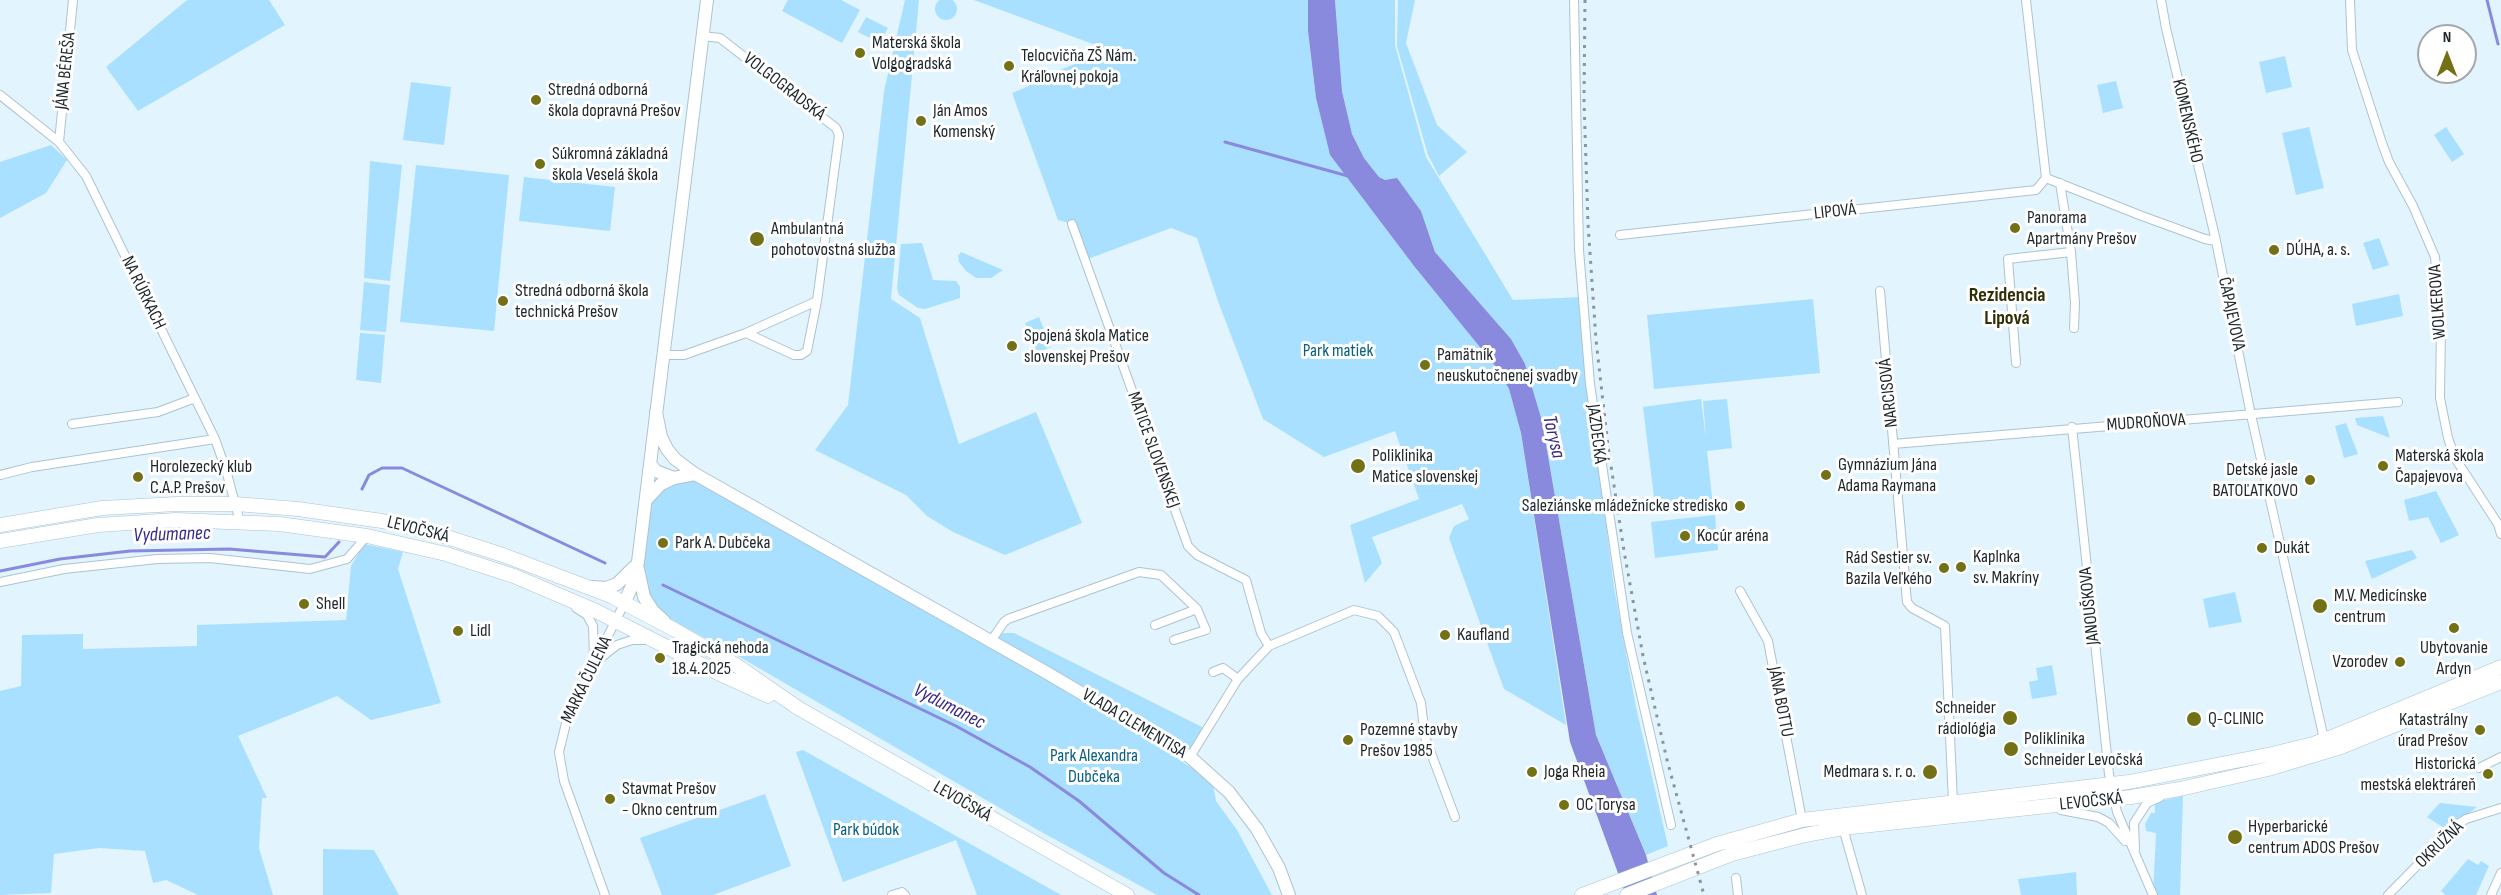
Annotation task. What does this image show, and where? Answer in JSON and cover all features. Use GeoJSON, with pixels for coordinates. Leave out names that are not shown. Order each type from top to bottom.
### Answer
{"type":"FeatureCollection","features":[{"type":"Feature","properties":{"kind":"main road","name":"LEVOČSKÁ"},"geometry":{"type":"LineString","coordinates":[[0,525],[102,508],[236,504],[329,513],[406,526],[503,555],[588,587],[675,630],[736,665],[798,708],[1127,895]]}},
{"type":"Feature","properties":{"kind":"main road","name":"LEVOČSKÁ"},"geometry":{"type":"LineString","coordinates":[[0,541],[60,530],[176,520],[318,528],[367,536],[470,561],[527,582],[615,620],[722,675],[798,708]]}},
{"type":"Feature","properties":{"kind":"main road","name":"LEVOČSKÁ"},"geometry":{"type":"LineString","coordinates":[[1582,895],[1717,844],[1802,820],[2111,784],[2215,766],[2325,739],[2501,667]]}},
{"type":"Feature","properties":{"kind":"main road","name":"LEVOČSKÁ"},"geometry":{"type":"LineString","coordinates":[[1627,895],[1732,854],[1805,835],[1842,828],[2115,799],[2180,789],[2316,756],[2501,682]]}},
{"type":"Feature","properties":{"kind":"street","name":"JÁNA BÉREŠA"},"geometry":{"type":"LineString","coordinates":[[59,142],[73,0]]}},
{"type":"Feature","properties":{"kind":"street"},"geometry":{"type":"LineString","coordinates":[[624,603],[638,562],[707,0]]}},
{"type":"Feature","properties":{"kind":"street","name":"JAZDECKÁ"},"geometry":{"type":"LineString","coordinates":[[1574,0],[1580,250],[1590,384],[1627,633],[1671,825]]}},
{"type":"Feature","properties":{"kind":"street"},"geometry":{"type":"LineString","coordinates":[[2026,0],[2046,178],[2142,216],[2216,241]]}},
{"type":"Feature","properties":{"kind":"street","name":"KOMENSKÉHO"},"geometry":{"type":"LineString","coordinates":[[2161,0],[2216,241]]}},
{"type":"Feature","properties":{"kind":"street","name":"WOLKEROVA"},"geometry":{"type":"LineString","coordinates":[[2350,0],[2352,50],[2382,143],[2435,257],[2441,326],[2440,398],[2448,438],[2455,458],[2498,525],[2501,534]]}},
{"type":"Feature","properties":{"kind":"street","name":"VOLGOGRADSKÁ"},"geometry":{"type":"LineString","coordinates":[[702,36],[720,38],[836,128],[840,139],[817,301],[807,351],[801,355],[794,355],[746,333]]}},
{"type":"Feature","properties":{"kind":"street","name":"NA RÚRKACH"},"geometry":{"type":"LineString","coordinates":[[0,95],[59,142],[86,176],[215,439],[240,522]]}},
{"type":"Feature","properties":{"kind":"street","name":"LIPOVÁ"},"geometry":{"type":"LineString","coordinates":[[1620,235],[2036,190],[2046,178]]}},
{"type":"Feature","properties":{"kind":"street"},"geometry":{"type":"LineString","coordinates":[[2060,183],[2071,252],[2074,328]]}},
{"type":"Feature","properties":{"kind":"street","name":"MATICE SLOVENSKEJ"},"geometry":{"type":"LineString","coordinates":[[1072,224],[1188,546],[1197,555],[1246,580],[1261,633],[1269,646]]}},
{"type":"Feature","properties":{"kind":"street","name":"ČAPAJEVOVA"},"geometry":{"type":"LineString","coordinates":[[2216,241],[2251,416],[2325,739]]}},
{"type":"Feature","properties":{"kind":"street"},"geometry":{"type":"LineString","coordinates":[[2016,363],[2008,259],[2071,252]]}},
{"type":"Feature","properties":{"kind":"street","name":"NARCISOVÁ"},"geometry":{"type":"LineString","coordinates":[[1880,291],[1907,602],[1912,608],[1945,626],[1953,802]]}},
{"type":"Feature","properties":{"kind":"street"},"geometry":{"type":"LineString","coordinates":[[663,355],[680,357],[746,333],[817,301]]}},
{"type":"Feature","properties":{"kind":"street"},"geometry":{"type":"LineString","coordinates":[[72,424],[158,412],[195,398]]}},
{"type":"Feature","properties":{"kind":"street","name":"MUDROŇOVA"},"geometry":{"type":"LineString","coordinates":[[1893,444],[2398,402]]}},
{"type":"Feature","properties":{"kind":"street","name":"VLADA CLEMENTISA"},"geometry":{"type":"LineString","coordinates":[[656,412],[661,437],[675,459],[695,474],[991,641],[1190,757],[1228,792],[1257,829],[1279,868],[1289,894]]}},
{"type":"Feature","properties":{"kind":"street","name":"JANOUŠKOVA"},"geometry":{"type":"LineString","coordinates":[[2072,428],[2111,784],[2122,825],[2138,865]]}},
{"type":"Feature","properties":{"kind":"street"},"geometry":{"type":"LineString","coordinates":[[0,475],[32,466],[215,439]]}},
{"type":"Feature","properties":{"kind":"street"},"geometry":{"type":"LineString","coordinates":[[650,464],[657,459],[675,459]]}},
{"type":"Feature","properties":{"kind":"street"},"geometry":{"type":"LineString","coordinates":[[650,464],[656,471],[674,478]]}},
{"type":"Feature","properties":{"kind":"street"},"geometry":{"type":"LineString","coordinates":[[646,501],[653,491],[674,478],[695,474]]}},
{"type":"Feature","properties":{"kind":"street","name":"LEVOČSKÁ"},"geometry":{"type":"LineString","coordinates":[[0,582],[64,568],[156,559],[210,558],[310,568],[347,559],[367,536]]}},
{"type":"Feature","properties":{"kind":"street"},"geometry":{"type":"LineString","coordinates":[[588,587],[606,588],[618,584],[628,576],[638,562]]}},
{"type":"Feature","properties":{"kind":"street"},"geometry":{"type":"LineString","coordinates":[[638,562],[644,597],[652,611],[675,630]]}},
{"type":"Feature","properties":{"kind":"street"},"geometry":{"type":"LineString","coordinates":[[991,641],[1008,619],[1138,572],[1161,575],[1197,609],[1206,630],[1174,640]]}},
{"type":"Feature","properties":{"kind":"street"},"geometry":{"type":"LineString","coordinates":[[527,582],[587,615],[595,632],[594,663]]}},
{"type":"Feature","properties":{"kind":"street","name":"JÁNA BOTTU"},"geometry":{"type":"LineString","coordinates":[[1740,591],[1768,641],[1802,820]]}},
{"type":"Feature","properties":{"kind":"street","name":"MARKA ČULENA"},"geometry":{"type":"LineString","coordinates":[[605,895],[564,781],[559,752],[566,721],[624,603]]}},
{"type":"Feature","properties":{"kind":"street"},"geometry":{"type":"LineString","coordinates":[[1155,625],[1197,609]]}},
{"type":"Feature","properties":{"kind":"street"},"geometry":{"type":"LineString","coordinates":[[1190,757],[1238,679],[1269,646],[1354,610],[1378,616],[1394,632],[1421,703],[1425,737],[1455,817]]}},
{"type":"Feature","properties":{"kind":"street"},"geometry":{"type":"LineString","coordinates":[[594,663],[622,643],[640,640],[657,641]]}},
{"type":"Feature","properties":{"kind":"street"},"geometry":{"type":"LineString","coordinates":[[1213,672],[1223,668],[1238,679]]}},
{"type":"Feature","properties":{"kind":"street"},"geometry":{"type":"LineString","coordinates":[[2479,768],[2501,757]]}},
{"type":"Feature","properties":{"kind":"street"},"geometry":{"type":"LineString","coordinates":[[2138,865],[2133,837],[2134,823],[2139,812],[2147,803],[2180,789]]}},
{"type":"Feature","properties":{"kind":"street","name":"OKRUŽNÁ"},"geometry":{"type":"LineString","coordinates":[[2388,895],[2458,824],[2466,819],[2501,808]]}},
{"type":"Feature","properties":{"kind":"street"},"geometry":{"type":"LineString","coordinates":[[2024,809],[2073,810],[2098,817],[2109,823],[2122,836],[2152,895]]}},
{"type":"Feature","properties":{"kind":"street"},"geometry":{"type":"LineString","coordinates":[[1842,828],[1863,895]]}},
{"type":"Feature","properties":{"kind":"street"},"geometry":{"type":"LineString","coordinates":[[2491,895],[2501,873]]}},
{"type":"Feature","properties":{"kind":"street"},"geometry":{"type":"LineString","coordinates":[[1736,878],[1738,895]]}},
{"type":"Feature","properties":{"kind":"street"},"geometry":{"type":"LineString","coordinates":[[892,895],[902,892],[905,895]]}},
{"type":"Feature","properties":{"kind":"green space"},"geometry":{"type":"Polygon","coordinates":[[[946,-2],[954,1],[957,9],[954,17],[946,20],[938,17],[935,9],[938,1],[946,-2]]]}},
{"type":"Feature","properties":{"kind":"green space"},"geometry":{"type":"Polygon","coordinates":[[[187,0],[269,0],[285,25],[138,111],[106,67],[187,0]]]}},
{"type":"Feature","properties":{"kind":"green space"},"geometry":{"type":"Polygon","coordinates":[[[788,0],[841,0],[860,10],[842,43],[782,11],[788,0]]]}},
{"type":"Feature","properties":{"kind":"green space"},"geometry":{"type":"Polygon","coordinates":[[[905,0],[919,0],[891,299],[920,318],[959,444],[1036,412],[1082,523],[1005,555],[953,532],[927,516],[906,495],[815,450],[848,405],[884,91],[905,0]]]}},
{"type":"Feature","properties":{"kind":"green space","name":"Park matiek"},"geometry":{"type":"Polygon","coordinates":[[[974,0],[1308,0],[1308,31],[1316,98],[1330,155],[1414,266],[1496,367],[1509,389],[1521,433],[1566,725],[1504,689],[1449,538],[1454,526],[1469,519],[1462,504],[1372,537],[1382,563],[1365,583],[1350,525],[1419,499],[1395,431],[1324,457],[1263,419],[1219,304],[1197,238],[1171,228],[1085,260],[1072,224],[1058,220],[1012,93],[1029,86],[1028,83],[1109,50],[974,0]]]}},
{"type":"Feature","properties":{"kind":"green space"},"geometry":{"type":"Polygon","coordinates":[[[1335,0],[1395,0],[1395,45],[1426,157],[1513,300],[1581,297],[1584,354],[1614,587],[1636,707],[1668,846],[1646,855],[1596,735],[1542,421],[1511,339],[1435,252],[1421,211],[1397,179],[1385,180],[1379,177],[1364,158],[1352,134],[1342,91],[1335,0]]]}},
{"type":"Feature","properties":{"kind":"green space"},"geometry":{"type":"Polygon","coordinates":[[[1398,0],[1415,0],[1406,43],[1437,125],[1467,152],[1439,176],[1428,155],[1397,46],[1398,0]]]}},
{"type":"Feature","properties":{"kind":"green space"},"geometry":{"type":"Polygon","coordinates":[[[866,17],[888,28],[880,43],[858,32],[866,17]]]}},
{"type":"Feature","properties":{"kind":"green space"},"geometry":{"type":"Polygon","coordinates":[[[2285,56],[2292,87],[2266,93],[2259,62],[2285,56]]]}},
{"type":"Feature","properties":{"kind":"green space"},"geometry":{"type":"Polygon","coordinates":[[[2116,81],[2123,108],[2103,113],[2097,85],[2116,81]]]}},
{"type":"Feature","properties":{"kind":"green space"},"geometry":{"type":"Polygon","coordinates":[[[411,82],[451,87],[444,145],[403,140],[411,82]]]}},
{"type":"Feature","properties":{"kind":"green space"},"geometry":{"type":"Polygon","coordinates":[[[2309,127],[2324,188],[2296,195],[2282,133],[2309,127]]]}},
{"type":"Feature","properties":{"kind":"green space"},"geometry":{"type":"Polygon","coordinates":[[[2446,127],[2464,154],[2452,162],[2434,135],[2446,127]]]}},
{"type":"Feature","properties":{"kind":"green space"},"geometry":{"type":"Polygon","coordinates":[[[51,145],[67,160],[46,193],[0,218],[0,162],[51,145]]]}},
{"type":"Feature","properties":{"kind":"green space"},"geometry":{"type":"Polygon","coordinates":[[[370,161],[402,165],[390,281],[364,278],[370,161]]]}},
{"type":"Feature","properties":{"kind":"green space"},"geometry":{"type":"Polygon","coordinates":[[[416,165],[509,175],[494,331],[400,322],[416,165]]]}},
{"type":"Feature","properties":{"kind":"green space"},"geometry":{"type":"Polygon","coordinates":[[[524,177],[615,187],[610,231],[519,221],[524,177]]]}},
{"type":"Feature","properties":{"kind":"green space"},"geometry":{"type":"Polygon","coordinates":[[[2379,238],[2389,265],[2373,270],[2363,243],[2379,238]]]}},
{"type":"Feature","properties":{"kind":"green space"},"geometry":{"type":"Polygon","coordinates":[[[922,243],[933,280],[956,281],[960,287],[960,298],[925,309],[918,308],[899,295],[897,288],[901,244],[922,243]]]}},
{"type":"Feature","properties":{"kind":"green space"},"geometry":{"type":"Polygon","coordinates":[[[961,252],[1003,270],[991,278],[976,278],[959,262],[958,256],[961,252]]]}},
{"type":"Feature","properties":{"kind":"green space"},"geometry":{"type":"Polygon","coordinates":[[[364,282],[390,285],[386,332],[360,330],[364,282]]]}},
{"type":"Feature","properties":{"kind":"green space"},"geometry":{"type":"Polygon","coordinates":[[[2399,294],[2403,316],[2356,326],[2352,304],[2399,294]]]}},
{"type":"Feature","properties":{"kind":"green space"},"geometry":{"type":"Polygon","coordinates":[[[1813,299],[1820,373],[1654,389],[1647,315],[1813,299]]]}},
{"type":"Feature","properties":{"kind":"green space"},"geometry":{"type":"Polygon","coordinates":[[[1039,317],[1051,347],[1036,353],[1025,323],[1039,317]]]}},
{"type":"Feature","properties":{"kind":"green space"},"geometry":{"type":"Polygon","coordinates":[[[360,333],[385,335],[381,383],[356,380],[360,333]]]}},
{"type":"Feature","properties":{"kind":"green space"},"geometry":{"type":"Polygon","coordinates":[[[1701,399],[1706,439],[1703,401],[1727,399],[1732,448],[1707,451],[1713,506],[1656,514],[1643,407],[1701,399]]]}},
{"type":"Feature","properties":{"kind":"green space"},"geometry":{"type":"Polygon","coordinates":[[[2383,416],[2390,438],[2357,425],[2355,418],[2383,416]]]}},
{"type":"Feature","properties":{"kind":"green space"},"geometry":{"type":"Polygon","coordinates":[[[2346,423],[2358,454],[2344,458],[2335,426],[2346,423]]]}},
{"type":"Feature","properties":{"kind":"green space","name":"Park Alexandra Dubčeka"},"geometry":{"type":"Polygon","coordinates":[[[693,478],[978,633],[1014,633],[1204,728],[1181,761],[1213,784],[1216,801],[1237,830],[1272,895],[1157,895],[1036,829],[726,649],[656,612],[640,565],[641,508],[661,490],[681,480],[693,478]]]}},
{"type":"Feature","properties":{"kind":"green space"},"geometry":{"type":"Polygon","coordinates":[[[2436,491],[2459,535],[2441,543],[2428,517],[2409,521],[2404,500],[2436,491]]]}},
{"type":"Feature","properties":{"kind":"green space","name":"Kocúr aréna"},"geometry":{"type":"Polygon","coordinates":[[[1715,515],[1718,550],[1655,558],[1651,522],[1715,515]]]}},
{"type":"Feature","properties":{"kind":"green space"},"geometry":{"type":"Polygon","coordinates":[[[364,544],[403,552],[398,569],[441,703],[371,720],[337,696],[238,736],[267,798],[262,798],[259,848],[273,895],[198,895],[166,880],[153,883],[145,851],[99,848],[54,854],[51,893],[0,895],[0,691],[21,686],[22,635],[83,634],[83,649],[197,646],[197,625],[346,620],[351,566],[364,544]]]}},
{"type":"Feature","properties":{"kind":"green space"},"geometry":{"type":"Polygon","coordinates":[[[2412,550],[2417,558],[2372,579],[2365,561],[2412,550]]]}},
{"type":"Feature","properties":{"kind":"green space"},"geometry":{"type":"Polygon","coordinates":[[[2235,592],[2242,622],[2209,628],[2203,599],[2235,592]]]}},
{"type":"Feature","properties":{"kind":"green space"},"geometry":{"type":"Polygon","coordinates":[[[2052,665],[2057,695],[2032,699],[2029,682],[2038,680],[2036,668],[2052,665]]]}},
{"type":"Feature","properties":{"kind":"green space","name":"Park búdok"},"geometry":{"type":"Polygon","coordinates":[[[803,750],[1061,895],[977,895],[956,840],[843,882],[796,752],[803,750]]]}},
{"type":"Feature","properties":{"kind":"green space"},"geometry":{"type":"Polygon","coordinates":[[[765,794],[791,866],[713,895],[662,895],[640,838],[765,794]]]}},
{"type":"Feature","properties":{"kind":"green space"},"geometry":{"type":"Polygon","coordinates":[[[2183,796],[2180,895],[2153,895],[2156,833],[2146,831],[2145,824],[2151,813],[2155,813],[2155,802],[2183,796]]]}},
{"type":"Feature","properties":{"kind":"green space"},"geometry":{"type":"Polygon","coordinates":[[[2440,803],[2477,807],[2447,830],[2427,817],[2440,803]]]}},
{"type":"Feature","properties":{"kind":"green space"},"geometry":{"type":"Polygon","coordinates":[[[323,849],[374,850],[399,895],[323,895],[323,849]]]}},
{"type":"Feature","properties":{"kind":"green space"},"geometry":{"type":"Polygon","coordinates":[[[2468,859],[2478,865],[2481,861],[2489,866],[2476,895],[2446,895],[2441,891],[2468,859]]]}},
{"type":"Feature","properties":{"kind":"green space"},"geometry":{"type":"Polygon","coordinates":[[[2076,872],[2077,895],[2021,895],[2018,879],[2076,872]]]}},
{"type":"Feature","properties":{"kind":"water"},"geometry":{"type":"Polygon","coordinates":[[[1308,0],[1335,0],[1342,91],[1352,134],[1364,158],[1379,177],[1385,180],[1397,178],[1421,211],[1435,252],[1511,339],[1525,364],[1542,421],[1596,735],[1646,855],[1657,895],[1626,895],[1570,742],[1521,433],[1509,389],[1496,367],[1414,266],[1330,155],[1316,98],[1308,31],[1308,0]]]}},
{"type":"Feature","properties":{"kind":"waterway"},"geometry":{"type":"LineString","coordinates":[[2487,0],[2498,44]]}},
{"type":"Feature","properties":{"kind":"waterway"},"geometry":{"type":"LineString","coordinates":[[1225,142],[1348,176]]}},
{"type":"Feature","properties":{"kind":"waterway","name":"Vydumanec"},"geometry":{"type":"LineString","coordinates":[[362,489],[369,475],[382,468],[402,468],[605,563]]}},
{"type":"Feature","properties":{"kind":"waterway","name":"Vydumanec"},"geometry":{"type":"LineString","coordinates":[[0,571],[60,559],[130,551],[229,549],[325,557],[339,542]]}},
{"type":"Feature","properties":{"kind":"waterway","name":"Vydumanec"},"geometry":{"type":"LineString","coordinates":[[663,585],[956,726],[1030,767],[1079,801],[1164,873],[1199,895]]}},
{"type":"Feature","properties":{"kind":"railway"},"geometry":{"type":"LineString","coordinates":[[1585,0],[1584,100],[1588,224],[1596,340],[1608,446],[1643,656],[1667,760],[1704,895]]}},
{"type":"Feature","properties":{"kind":"place","name":"Materská škola Volgogradská"},"geometry":{"type":"Point","coordinates":[860,53]}},
{"type":"Feature","properties":{"kind":"place","name":"Telocvičňa ZŠ Nám. Kráľovnej pokoja"},"geometry":{"type":"Point","coordinates":[1009,66]}},
{"type":"Feature","properties":{"kind":"place","name":"Stredná odborná škola dopravná Prešov"},"geometry":{"type":"Point","coordinates":[536,100]}},
{"type":"Feature","properties":{"kind":"place","name":"Ján Amos Komenský"},"geometry":{"type":"Point","coordinates":[921,121]}},
{"type":"Feature","properties":{"kind":"place","name":"Súkromná základná škola Veselá škola"},"geometry":{"type":"Point","coordinates":[540,164]}},
{"type":"Feature","properties":{"kind":"place","name":"Panorama Apartmány Prešov"},"geometry":{"type":"Point","coordinates":[2015,228]}},
{"type":"Feature","properties":{"kind":"place","name":"Ambulantná pohotovostná služba"},"geometry":{"type":"Point","coordinates":[757,239]}},
{"type":"Feature","properties":{"kind":"place","name":"DÚHA, a. s."},"geometry":{"type":"Point","coordinates":[2274,250]}},
{"type":"Feature","properties":{"kind":"place","name":"Stredná odborná škola technická Prešov"},"geometry":{"type":"Point","coordinates":[503,301]}},
{"type":"Feature","properties":{"kind":"place","name":"Spojená škola Matice slovenskej Prešov"},"geometry":{"type":"Point","coordinates":[1012,346]}},
{"type":"Feature","properties":{"kind":"place","name":"Pamätník neuskutočnenej svadby"},"geometry":{"type":"Point","coordinates":[1425,365]}},
{"type":"Feature","properties":{"kind":"place","name":"Poliklinika Matice slovenskej"},"geometry":{"type":"Point","coordinates":[1358,466]}},
{"type":"Feature","properties":{"kind":"place","name":"Materská škola Čapajevova"},"geometry":{"type":"Point","coordinates":[2383,466]}},
{"type":"Feature","properties":{"kind":"place","name":"Gymnázium Jána Adama Raymana"},"geometry":{"type":"Point","coordinates":[1826,475]}},
{"type":"Feature","properties":{"kind":"place","name":"Horolezecký klub C.A.P. Prešov"},"geometry":{"type":"Point","coordinates":[138,477]}},
{"type":"Feature","properties":{"kind":"place","name":"Detské jasle BATOĽATKOVO"},"geometry":{"type":"Point","coordinates":[2310,480]}},
{"type":"Feature","properties":{"kind":"place","name":"Saleziánske mládežnícke stredisko"},"geometry":{"type":"Point","coordinates":[1740,506]}},
{"type":"Feature","properties":{"kind":"place","name":"Kocúr aréna"},"geometry":{"type":"Point","coordinates":[1685,536]}},
{"type":"Feature","properties":{"kind":"place","name":"Park A. Dubčeka"},"geometry":{"type":"Point","coordinates":[663,543]}},
{"type":"Feature","properties":{"kind":"place","name":"Dukát"},"geometry":{"type":"Point","coordinates":[2262,548]}},
{"type":"Feature","properties":{"kind":"place","name":"Kaplnka sv. Makríny"},"geometry":{"type":"Point","coordinates":[1961,567]}},
{"type":"Feature","properties":{"kind":"place","name":"Rád Sestier sv. Bazila Veľkého"},"geometry":{"type":"Point","coordinates":[1944,568]}},
{"type":"Feature","properties":{"kind":"place","name":"Shell"},"geometry":{"type":"Point","coordinates":[304,604]}},
{"type":"Feature","properties":{"kind":"place","name":"M.V. Medicínske centrum"},"geometry":{"type":"Point","coordinates":[2320,606]}},
{"type":"Feature","properties":{"kind":"place","name":"Ubytovanie Ardyn"},"geometry":{"type":"Point","coordinates":[2454,628]}},
{"type":"Feature","properties":{"kind":"place","name":"Lidl"},"geometry":{"type":"Point","coordinates":[458,631]}},
{"type":"Feature","properties":{"kind":"place","name":"Kaufland"},"geometry":{"type":"Point","coordinates":[1445,635]}},
{"type":"Feature","properties":{"kind":"place","name":"Tragická nehoda 18.4.2025"},"geometry":{"type":"Point","coordinates":[660,658]}},
{"type":"Feature","properties":{"kind":"place","name":"Vzorodev"},"geometry":{"type":"Point","coordinates":[2400,662]}},
{"type":"Feature","properties":{"kind":"place","name":"Schneider rádiológia"},"geometry":{"type":"Point","coordinates":[2010,718]}},
{"type":"Feature","properties":{"kind":"place","name":"Q-CLINIC"},"geometry":{"type":"Point","coordinates":[2194,719]}},
{"type":"Feature","properties":{"kind":"place","name":"Katastrálny úrad Prešov"},"geometry":{"type":"Point","coordinates":[2480,730]}},
{"type":"Feature","properties":{"kind":"place","name":"Pozemné stavby Prešov 1985"},"geometry":{"type":"Point","coordinates":[1348,740]}},
{"type":"Feature","properties":{"kind":"place","name":"Poliklinika Schneider Levočská"},"geometry":{"type":"Point","coordinates":[2011,749]}},
{"type":"Feature","properties":{"kind":"place","name":"Joga Rheia"},"geometry":{"type":"Point","coordinates":[1532,772]}},
{"type":"Feature","properties":{"kind":"place","name":"Medmara s. r. o."},"geometry":{"type":"Point","coordinates":[1930,772]}},
{"type":"Feature","properties":{"kind":"place","name":"Historická mestská elektráreň"},"geometry":{"type":"Point","coordinates":[2488,774]}},
{"type":"Feature","properties":{"kind":"place","name":"Stavmat Prešov - Okno centrum"},"geometry":{"type":"Point","coordinates":[610,799]}},
{"type":"Feature","properties":{"kind":"place","name":"OC Torysa"},"geometry":{"type":"Point","coordinates":[1564,805]}},
{"type":"Feature","properties":{"kind":"place","name":"Hyperbarické centrum ADOS Prešov"},"geometry":{"type":"Point","coordinates":[2235,837]}},
{"type":"Feature","properties":{"kind":"district","name":"Rezidencia Lipová"},"geometry":{"type":"Point","coordinates":[2007,308]}},
{"type":"Feature","properties":{"kind":"water label","name":"Torysa"},"geometry":{"type":"Point","coordinates":[1553,437]}}]}
